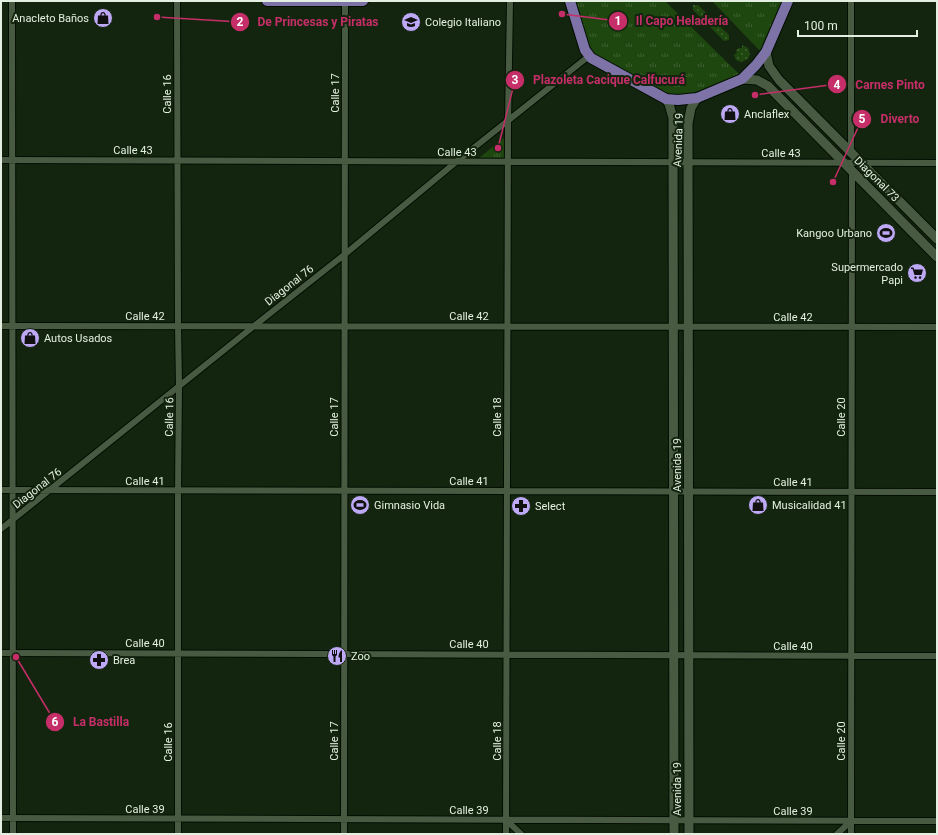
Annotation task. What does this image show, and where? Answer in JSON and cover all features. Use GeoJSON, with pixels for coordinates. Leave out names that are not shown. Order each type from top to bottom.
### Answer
{"type":"FeatureCollection","features":[{"type":"Feature","properties":{"kind":"main road"},"geometry":{"type":"LineString","coordinates":[[267,1],[363,1]]}},
{"type":"Feature","properties":{"kind":"main road"},"geometry":{"type":"LineString","coordinates":[[569,2],[585,50],[589,56],[666,99],[682,100],[697,98],[742,79],[766,52],[788,1]]}},
{"type":"Feature","properties":{"kind":"main road","name":"Diagonal 73"},"geometry":{"type":"LineString","coordinates":[[766,52],[769,66],[779,80],[937,239]]}},
{"type":"Feature","properties":{"kind":"main road","name":"Diagonal 73"},"geometry":{"type":"LineString","coordinates":[[742,79],[757,80],[768,86],[849,165],[937,257]]}},
{"type":"Feature","properties":{"kind":"main road","name":"Avenida 19"},"geometry":{"type":"LineString","coordinates":[[689,834],[688,163],[689,115],[697,98]]}},
{"type":"Feature","properties":{"kind":"main road","name":"Avenida 19"},"geometry":{"type":"LineString","coordinates":[[666,99],[674,118],[674,834]]}},
{"type":"Feature","properties":{"kind":"street"},"geometry":{"type":"LineString","coordinates":[[12,1],[13,834]]}},
{"type":"Feature","properties":{"kind":"street","name":"Calle 16"},"geometry":{"type":"LineString","coordinates":[[177,1],[179,386],[178,834]]}},
{"type":"Feature","properties":{"kind":"street","name":"Calle 17"},"geometry":{"type":"LineString","coordinates":[[344,834],[345,1]]}},
{"type":"Feature","properties":{"kind":"street","name":"Calle 18"},"geometry":{"type":"LineString","coordinates":[[506,834],[508,122],[510,1]]}},
{"type":"Feature","properties":{"kind":"street","name":"Calle 20"},"geometry":{"type":"LineString","coordinates":[[851,1],[851,153],[849,165],[851,327],[851,834]]}},
{"type":"Feature","properties":{"kind":"street","name":"Diagonal 76"},"geometry":{"type":"LineString","coordinates":[[1,529],[344,255],[456,162],[589,56]]}},
{"type":"Feature","properties":{"kind":"street","name":"Calle 43"},"geometry":{"type":"LineString","coordinates":[[1,160],[849,165],[861,162],[937,163]]}},
{"type":"Feature","properties":{"kind":"street","name":"Calle 42"},"geometry":{"type":"LineString","coordinates":[[1,326],[937,327]]}},
{"type":"Feature","properties":{"kind":"street","name":"Calle 41"},"geometry":{"type":"LineString","coordinates":[[1,490],[937,492]]}},
{"type":"Feature","properties":{"kind":"street","name":"Calle 40"},"geometry":{"type":"LineString","coordinates":[[1,653],[937,656]]}},
{"type":"Feature","properties":{"kind":"street","name":"Calle 39"},"geometry":{"type":"LineString","coordinates":[[1,818],[937,821]]}},
{"type":"Feature","properties":{"kind":"street"},"geometry":{"type":"LineString","coordinates":[[506,820],[521,834]]}},
{"type":"Feature","properties":{"kind":"street"},"geometry":{"type":"LineString","coordinates":[[837,834],[851,821]]}},
{"type":"Feature","properties":{"kind":"green space"},"geometry":{"type":"Polygon","coordinates":[[[575,1],[665,1],[740,75],[683,97],[668,95],[599,58],[590,47],[575,1]]]}},
{"type":"Feature","properties":{"kind":"green space"},"geometry":{"type":"Polygon","coordinates":[[[712,1],[782,1],[762,53],[712,1]]]}},
{"type":"Feature","properties":{"kind":"green space"},"geometry":{"type":"Polygon","coordinates":[[[693,5],[698,5],[729,35],[729,40],[724,41],[693,10],[693,5]]]}},
{"type":"Feature","properties":{"kind":"green space"},"geometry":{"type":"Polygon","coordinates":[[[742,45],[748,48],[750,54],[748,59],[741,62],[736,60],[734,55],[737,53],[736,50],[742,48],[742,45]]]}},
{"type":"Feature","properties":{"kind":"green space"},"geometry":{"type":"Polygon","coordinates":[[[505,137],[504,158],[479,158],[505,137]]]}},
{"type":"Feature","properties":{"kind":"place","name":"Il Capo Heladería"},"geometry":{"type":"Point","coordinates":[562,14]}},
{"type":"Feature","properties":{"kind":"place","name":"De Princesas y Piratas"},"geometry":{"type":"Point","coordinates":[157,17]}},
{"type":"Feature","properties":{"kind":"place","name":"Anacleto Baños"},"geometry":{"type":"Point","coordinates":[103,18]}},
{"type":"Feature","properties":{"kind":"place","name":"Colegio Italiano"},"geometry":{"type":"Point","coordinates":[411,22]}},
{"type":"Feature","properties":{"kind":"place","name":"Carnes Pinto"},"geometry":{"type":"Point","coordinates":[755,95]}},
{"type":"Feature","properties":{"kind":"place","name":"Anclaflex"},"geometry":{"type":"Point","coordinates":[730,114]}},
{"type":"Feature","properties":{"kind":"place","name":"Plazoleta Cacique Calfucurá"},"geometry":{"type":"Point","coordinates":[498,148]}},
{"type":"Feature","properties":{"kind":"place","name":"Diverto"},"geometry":{"type":"Point","coordinates":[833,182]}},
{"type":"Feature","properties":{"kind":"place","name":"Kangoo Urbano"},"geometry":{"type":"Point","coordinates":[886,233]}},
{"type":"Feature","properties":{"kind":"place","name":"Supermercado Papi"},"geometry":{"type":"Point","coordinates":[917,273]}},
{"type":"Feature","properties":{"kind":"place","name":"Autos Usados"},"geometry":{"type":"Point","coordinates":[30,338]}},
{"type":"Feature","properties":{"kind":"place","name":"Gimnasio Vida"},"geometry":{"type":"Point","coordinates":[360,505]}},
{"type":"Feature","properties":{"kind":"place","name":"Musicalidad 41"},"geometry":{"type":"Point","coordinates":[758,505]}},
{"type":"Feature","properties":{"kind":"place","name":"Select"},"geometry":{"type":"Point","coordinates":[521,506]}},
{"type":"Feature","properties":{"kind":"place","name":"Zoo"},"geometry":{"type":"Point","coordinates":[337,656]}},
{"type":"Feature","properties":{"kind":"place","name":"La Bastilla"},"geometry":{"type":"Point","coordinates":[16,657]}},
{"type":"Feature","properties":{"kind":"place","name":"Brea"},"geometry":{"type":"Point","coordinates":[99,660]}}]}
